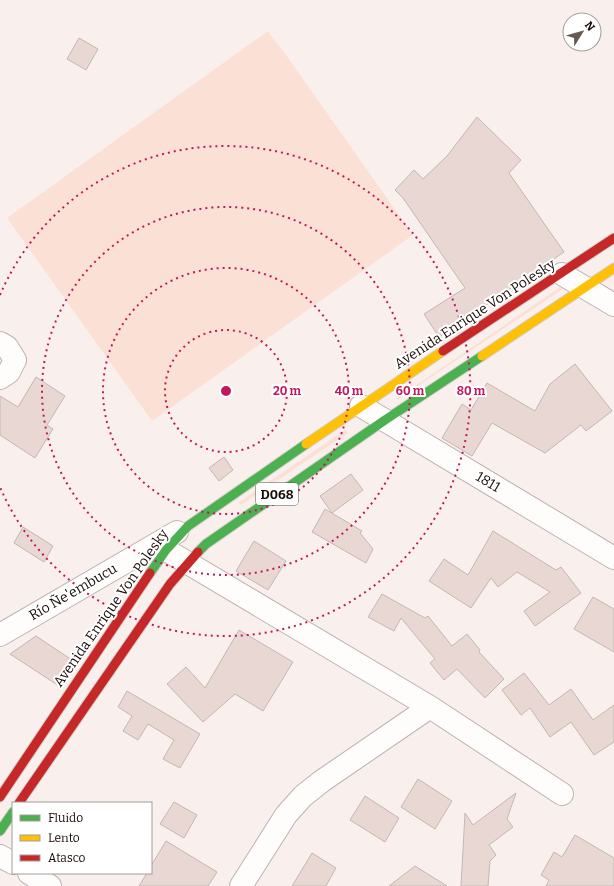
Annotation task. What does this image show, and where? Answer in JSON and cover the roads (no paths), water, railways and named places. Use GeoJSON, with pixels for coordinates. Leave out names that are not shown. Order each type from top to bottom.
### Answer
{"type":"FeatureCollection","features":[{"type":"Feature","properties":{"kind":"main road","name":"Avenida Enrique Von Polesky"},"geometry":{"type":"LineString","coordinates":[[0,796],[166,550],[188,526],[361,406],[562,274],[614,238]]}},
{"type":"Feature","properties":{"kind":"main road","name":"D068"},"geometry":{"type":"LineString","coordinates":[[20,802],[170,584],[187,563],[206,544],[247,514],[385,420],[614,268]]}},
{"type":"Feature","properties":{"kind":"main road"},"geometry":{"type":"LineString","coordinates":[[0,831],[12,813]]}},
{"type":"Feature","properties":{"kind":"street"},"geometry":{"type":"LineString","coordinates":[[562,274],[614,305]]}},
{"type":"Feature","properties":{"kind":"street"},"geometry":{"type":"LineString","coordinates":[[0,343],[7,348],[15,360],[9,372],[0,378]]}},
{"type":"Feature","properties":{"kind":"street","name":"1811"},"geometry":{"type":"LineString","coordinates":[[361,406],[614,558]]}},
{"type":"Feature","properties":{"kind":"street","name":"Río Ñe'embucu"},"geometry":{"type":"LineString","coordinates":[[5,626],[188,526]]}},
{"type":"Feature","properties":{"kind":"street"},"geometry":{"type":"LineString","coordinates":[[166,550],[430,707],[562,794]]}},
{"type":"Feature","properties":{"kind":"street"},"geometry":{"type":"LineString","coordinates":[[241,886],[286,816],[303,796],[430,707]]}},
{"type":"Feature","properties":{"kind":"street"},"geometry":{"type":"LineString","coordinates":[[0,856],[12,862]]}},
{"type":"Feature","properties":{"kind":"street"},"geometry":{"type":"LineString","coordinates":[[31,874],[50,886]]}}]}
